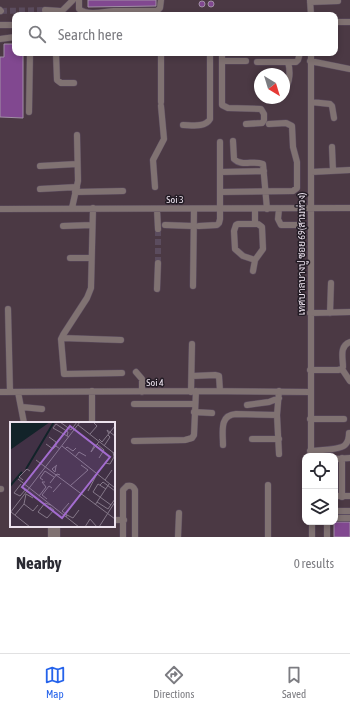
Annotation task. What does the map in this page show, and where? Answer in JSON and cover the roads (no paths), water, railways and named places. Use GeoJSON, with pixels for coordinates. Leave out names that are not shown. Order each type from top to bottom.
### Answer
{"type":"FeatureCollection","features":[{"type":"Feature","properties":{"kind":"street"},"geometry":{"type":"LineString","coordinates":[[64,12],[73,0]]}},
{"type":"Feature","properties":{"kind":"street"},"geometry":{"type":"LineString","coordinates":[[79,0],[79,9],[83,12]]}},
{"type":"Feature","properties":{"kind":"street"},"geometry":{"type":"LineString","coordinates":[[136,12],[157,11],[160,8],[161,0]]}},
{"type":"Feature","properties":{"kind":"street"},"geometry":{"type":"LineString","coordinates":[[311,12],[310,1],[338,1]]}},
{"type":"Feature","properties":{"kind":"street"},"geometry":{"type":"LineString","coordinates":[[45,10],[56,10],[59,12]]}},
{"type":"Feature","properties":{"kind":"street"},"geometry":{"type":"LineString","coordinates":[[338,22],[350,22]]}},
{"type":"Feature","properties":{"kind":"street"},"geometry":{"type":"LineString","coordinates":[[0,25],[12,25]]}},
{"type":"Feature","properties":{"kind":"street"},"geometry":{"type":"LineString","coordinates":[[0,39],[12,37]]}},
{"type":"Feature","properties":{"kind":"street"},"geometry":{"type":"LineString","coordinates":[[29,112],[30,56]]}},
{"type":"Feature","properties":{"kind":"street"},"geometry":{"type":"LineString","coordinates":[[56,56],[56,75],[58,82],[74,83]]}},
{"type":"Feature","properties":{"kind":"street"},"geometry":{"type":"LineString","coordinates":[[155,187],[153,163],[164,139],[161,104],[161,56]]}},
{"type":"Feature","properties":{"kind":"street"},"geometry":{"type":"LineString","coordinates":[[182,125],[203,125],[210,119],[210,56]]}},
{"type":"Feature","properties":{"kind":"street"},"geometry":{"type":"LineString","coordinates":[[222,56],[222,105],[228,108],[261,109],[264,114],[264,120],[262,123],[246,124]]}},
{"type":"Feature","properties":{"kind":"street"},"geometry":{"type":"LineString","coordinates":[[222,61],[245,61],[244,56]]}},
{"type":"Feature","properties":{"kind":"street"},"geometry":{"type":"LineString","coordinates":[[257,62],[296,62],[299,56]]}},
{"type":"Feature","properties":{"kind":"street","name":"เทศบาลบางปู ซอย 69(สามห่วง)"},"geometry":{"type":"LineString","coordinates":[[310,453],[311,56]]}},
{"type":"Feature","properties":{"kind":"street"},"geometry":{"type":"LineString","coordinates":[[310,61],[350,69]]}},
{"type":"Feature","properties":{"kind":"street"},"geometry":{"type":"LineString","coordinates":[[288,62],[290,68]]}},
{"type":"Feature","properties":{"kind":"street"},"geometry":{"type":"LineString","coordinates":[[310,102],[330,104],[332,106],[334,118]]}},
{"type":"Feature","properties":{"kind":"street"},"geometry":{"type":"LineString","coordinates":[[220,192],[293,191],[297,188],[297,162],[293,147],[292,126],[286,124],[269,124]]}},
{"type":"Feature","properties":{"kind":"street"},"geometry":{"type":"LineString","coordinates":[[72,208],[76,189],[77,135]]}},
{"type":"Feature","properties":{"kind":"street"},"geometry":{"type":"LineString","coordinates":[[233,141],[234,159],[236,161],[241,163],[261,163],[264,166],[267,209]]}},
{"type":"Feature","properties":{"kind":"street"},"geometry":{"type":"LineString","coordinates":[[165,225],[196,226],[216,225],[219,223],[221,209],[220,142]]}},
{"type":"Feature","properties":{"kind":"street"},"geometry":{"type":"LineString","coordinates":[[332,147],[333,171]]}},
{"type":"Feature","properties":{"kind":"street"},"geometry":{"type":"LineString","coordinates":[[40,166],[77,164]]}},
{"type":"Feature","properties":{"kind":"street"},"geometry":{"type":"LineString","coordinates":[[310,172],[350,170]]}},
{"type":"Feature","properties":{"kind":"street"},"geometry":{"type":"LineString","coordinates":[[220,172],[264,171]]}},
{"type":"Feature","properties":{"kind":"street"},"geometry":{"type":"LineString","coordinates":[[40,189],[123,191]]}},
{"type":"Feature","properties":{"kind":"street"},"geometry":{"type":"LineString","coordinates":[[93,208],[90,291],[62,338],[64,374],[122,373]]}},
{"type":"Feature","properties":{"kind":"street","name":"Soi 3"},"geometry":{"type":"LineString","coordinates":[[0,209],[350,208]]}},
{"type":"Feature","properties":{"kind":"street"},"geometry":{"type":"LineString","coordinates":[[157,209],[158,229]]}},
{"type":"Feature","properties":{"kind":"street"},"geometry":{"type":"LineString","coordinates":[[193,286],[196,226],[194,209]]}},
{"type":"Feature","properties":{"kind":"street"},"geometry":{"type":"LineString","coordinates":[[255,209],[255,224]]}},
{"type":"Feature","properties":{"kind":"street"},"geometry":{"type":"LineString","coordinates":[[279,209],[278,219],[281,225],[299,225]]}},
{"type":"Feature","properties":{"kind":"street"},"geometry":{"type":"LineString","coordinates":[[254,271],[255,260],[263,249],[263,230],[260,225],[238,224],[234,227],[234,249],[244,256],[255,260]]}},
{"type":"Feature","properties":{"kind":"street"},"geometry":{"type":"LineString","coordinates":[[63,226],[92,225]]}},
{"type":"Feature","properties":{"kind":"street"},"geometry":{"type":"LineString","coordinates":[[70,258],[91,258]]}},
{"type":"Feature","properties":{"kind":"street"},"geometry":{"type":"LineString","coordinates":[[157,289],[158,263]]}},
{"type":"Feature","properties":{"kind":"street"},"geometry":{"type":"LineString","coordinates":[[330,313],[331,283]]}},
{"type":"Feature","properties":{"kind":"street"},"geometry":{"type":"LineString","coordinates":[[8,310],[10,392]]}},
{"type":"Feature","properties":{"kind":"street"},"geometry":{"type":"LineString","coordinates":[[310,313],[350,312]]}},
{"type":"Feature","properties":{"kind":"street"},"geometry":{"type":"LineString","coordinates":[[66,330],[77,335],[90,335]]}},
{"type":"Feature","properties":{"kind":"street"},"geometry":{"type":"LineString","coordinates":[[62,338],[121,340]]}},
{"type":"Feature","properties":{"kind":"street"},"geometry":{"type":"LineString","coordinates":[[350,342],[343,348],[342,369],[350,381]]}},
{"type":"Feature","properties":{"kind":"street"},"geometry":{"type":"LineString","coordinates":[[134,441],[190,439],[194,434],[195,404],[192,376],[192,344]]}},
{"type":"Feature","properties":{"kind":"street"},"geometry":{"type":"LineString","coordinates":[[310,370],[342,369]]}},
{"type":"Feature","properties":{"kind":"street"},"geometry":{"type":"LineString","coordinates":[[136,372],[142,379],[142,392]]}},
{"type":"Feature","properties":{"kind":"street"},"geometry":{"type":"LineString","coordinates":[[192,376],[219,376],[220,391]]}},
{"type":"Feature","properties":{"kind":"street","name":"Soi 4"},"geometry":{"type":"LineString","coordinates":[[0,392],[220,391],[279,395],[310,392]]}},
{"type":"Feature","properties":{"kind":"street"},"geometry":{"type":"LineString","coordinates":[[18,392],[24,422]]}},
{"type":"Feature","properties":{"kind":"street"},"geometry":{"type":"LineString","coordinates":[[92,392],[92,422]]}},
{"type":"Feature","properties":{"kind":"street"},"geometry":{"type":"LineString","coordinates":[[247,405],[269,402],[279,395]]}},
{"type":"Feature","properties":{"kind":"street"},"geometry":{"type":"LineString","coordinates":[[279,395],[279,454]]}},
{"type":"Feature","properties":{"kind":"street"},"geometry":{"type":"LineString","coordinates":[[134,404],[195,404]]}},
{"type":"Feature","properties":{"kind":"street"},"geometry":{"type":"LineString","coordinates":[[22,407],[42,409]]}},
{"type":"Feature","properties":{"kind":"street"},"geometry":{"type":"LineString","coordinates":[[194,412],[212,412]]}},
{"type":"Feature","properties":{"kind":"street"},"geometry":{"type":"LineString","coordinates":[[223,445],[224,421],[230,414],[278,415]]}},
{"type":"Feature","properties":{"kind":"street"},"geometry":{"type":"LineString","coordinates":[[310,419],[344,418]]}},
{"type":"Feature","properties":{"kind":"street"},"geometry":{"type":"LineString","coordinates":[[310,453],[340,448],[345,445],[348,440],[349,433]]}},
{"type":"Feature","properties":{"kind":"street"},"geometry":{"type":"LineString","coordinates":[[252,439],[279,439]]}},
{"type":"Feature","properties":{"kind":"street"},"geometry":{"type":"LineString","coordinates":[[342,458],[342,497]]}},
{"type":"Feature","properties":{"kind":"street"},"geometry":{"type":"LineString","coordinates":[[338,459],[350,458]]}},
{"type":"Feature","properties":{"kind":"street"},"geometry":{"type":"LineString","coordinates":[[123,537],[124,490],[130,485],[135,490],[135,537]]}},
{"type":"Feature","properties":{"kind":"street"},"geometry":{"type":"LineString","coordinates":[[268,485],[268,537]]}},
{"type":"Feature","properties":{"kind":"street"},"geometry":{"type":"LineString","coordinates":[[338,496],[350,496]]}},
{"type":"Feature","properties":{"kind":"street"},"geometry":{"type":"LineString","coordinates":[[338,511],[350,511]]}},
{"type":"Feature","properties":{"kind":"street"},"geometry":{"type":"LineString","coordinates":[[178,537],[179,513]]}},
{"type":"Feature","properties":{"kind":"street"},"geometry":{"type":"LineString","coordinates":[[338,518],[350,518]]}},
{"type":"Feature","properties":{"kind":"street"},"geometry":{"type":"LineString","coordinates":[[115,520],[124,520]]}},
{"type":"Feature","properties":{"kind":"street"},"geometry":{"type":"LineString","coordinates":[[312,525],[312,537]]}},
{"type":"Feature","properties":{"kind":"street"},"geometry":{"type":"LineString","coordinates":[[326,537],[327,525]]}},
{"type":"Feature","properties":{"kind":"tunnel"},"geometry":{"type":"LineString","coordinates":[[1,11],[45,10]]}},
{"type":"Feature","properties":{"kind":"tunnel"},"geometry":{"type":"LineString","coordinates":[[158,229],[158,263]]}}]}
